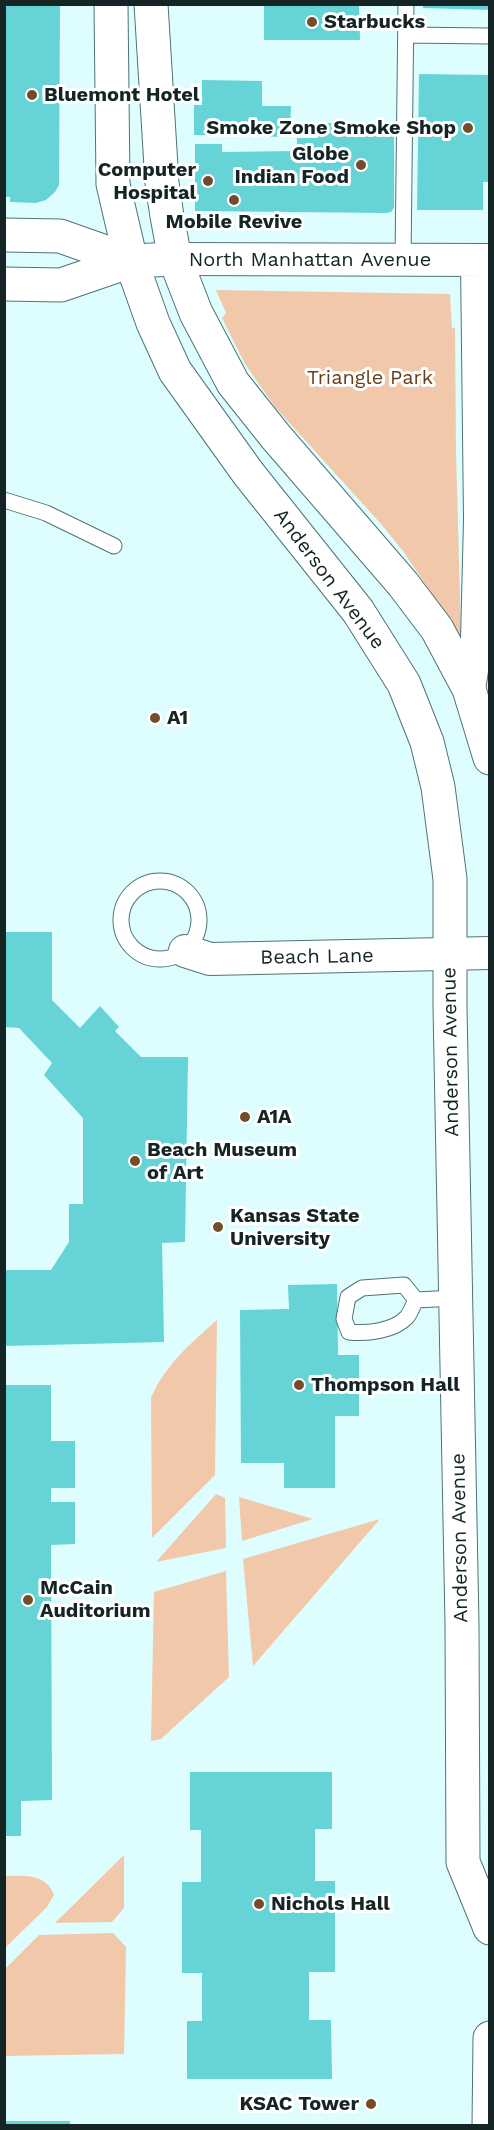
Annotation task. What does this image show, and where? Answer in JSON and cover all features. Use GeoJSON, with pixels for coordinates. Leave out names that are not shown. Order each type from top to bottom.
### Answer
{"type":"FeatureCollection","features":[{"type":"Feature","properties":{"kind":"main road","name":"Anderson Avenue"},"geometry":{"type":"LineString","coordinates":[[111,4],[113,184],[131,261],[153,323],[175,371],[248,473],[358,611],[404,684],[427,742],[438,787],[450,879],[463,1862],[489,1928]]}},
{"type":"Feature","properties":{"kind":"main road"},"geometry":{"type":"LineString","coordinates":[[151,4],[162,183],[175,259],[196,313],[233,383],[276,437],[403,584],[437,629],[469,689],[489,757]]}},
{"type":"Feature","properties":{"kind":"main road","name":"North Manhattan Avenue"},"geometry":{"type":"LineString","coordinates":[[4,235],[60,236],[131,261]]}},
{"type":"Feature","properties":{"kind":"main road","name":"North Manhattan Avenue"},"geometry":{"type":"LineString","coordinates":[[4,284],[61,285],[131,261],[175,259]]}},
{"type":"Feature","properties":{"kind":"main road"},"geometry":{"type":"LineString","coordinates":[[489,2038],[489,2126]]}},
{"type":"Feature","properties":{"kind":"street","name":"North Manhattan Avenue"},"geometry":{"type":"LineString","coordinates":[[175,259],[483,260]]}},
{"type":"Feature","properties":{"kind":"street"},"geometry":{"type":"LineString","coordinates":[[469,689],[477,640],[485,520],[483,260]]}},
{"type":"Feature","properties":{"kind":"street","name":"Beach Lane"},"geometry":{"type":"LineString","coordinates":[[185,951],[210,958],[489,953]]}},
{"type":"Feature","properties":{"kind":"lane"},"geometry":{"type":"LineString","coordinates":[[403,260],[406,4]]}},
{"type":"Feature","properties":{"kind":"lane"},"geometry":{"type":"LineString","coordinates":[[406,35],[489,36]]}},
{"type":"Feature","properties":{"kind":"lane"},"geometry":{"type":"LineString","coordinates":[[4,500],[46,513],[114,546]]}},
{"type":"Feature","properties":{"kind":"lane"},"geometry":{"type":"LineString","coordinates":[[152,881],[169,881],[184,888],[195,902],[200,919],[196,936],[185,951],[166,959],[145,957],[131,948],[122,934],[120,917],[125,901],[136,888],[152,881]]}},
{"type":"Feature","properties":{"kind":"lane"},"geometry":{"type":"LineString","coordinates":[[404,1285],[416,1300],[406,1318],[386,1329],[365,1334],[349,1332],[344,1319],[348,1297],[362,1288],[404,1285]]}},
{"type":"Feature","properties":{"kind":"lane"},"geometry":{"type":"LineString","coordinates":[[416,1300],[456,1298]]}},
{"type":"Feature","properties":{"kind":"green space","name":"Triangle Park"},"geometry":{"type":"Polygon","coordinates":[[[216,290],[450,294],[452,329],[455,327],[461,637],[403,551],[275,407],[245,364],[222,318],[226,313],[216,290]]]}},
{"type":"Feature","properties":{"kind":"green space"},"geometry":{"type":"Polygon","coordinates":[[[217,1320],[215,1475],[152,1538],[151,1398],[171,1365],[217,1320]]]}},
{"type":"Feature","properties":{"kind":"green space"},"geometry":{"type":"Polygon","coordinates":[[[216,1494],[225,1498],[226,1548],[156,1562],[216,1494]]]}},
{"type":"Feature","properties":{"kind":"green space"},"geometry":{"type":"Polygon","coordinates":[[[239,1497],[313,1519],[242,1541],[239,1497]]]}},
{"type":"Feature","properties":{"kind":"green space"},"geometry":{"type":"Polygon","coordinates":[[[380,1519],[253,1666],[243,1559],[380,1519]]]}},
{"type":"Feature","properties":{"kind":"green space"},"geometry":{"type":"Polygon","coordinates":[[[226,1571],[229,1677],[161,1739],[151,1741],[154,1592],[226,1571]]]}},
{"type":"Feature","properties":{"kind":"green space"},"geometry":{"type":"Polygon","coordinates":[[[124,1855],[124,1908],[112,1922],[55,1923],[124,1855]]]}},
{"type":"Feature","properties":{"kind":"green space"},"geometry":{"type":"Polygon","coordinates":[[[5,1876],[40,1879],[46,1883],[54,1895],[47,1907],[5,1948],[5,1876]]]}},
{"type":"Feature","properties":{"kind":"green space"},"geometry":{"type":"Polygon","coordinates":[[[113,1933],[126,1947],[124,2054],[5,2056],[5,1969],[39,1935],[113,1933]]]}},
{"type":"Feature","properties":{"kind":"building","name":"Bluemont Hotel"},"geometry":{"type":"Polygon","coordinates":[[[4,4],[60,4],[59,185],[46,200],[36,203],[10,202],[10,197],[4,197],[4,4]]]}},
{"type":"Feature","properties":{"kind":"building","name":"Starbucks"},"geometry":{"type":"Polygon","coordinates":[[[264,4],[359,4],[360,40],[264,40],[264,4]]]}},
{"type":"Feature","properties":{"kind":"building"},"geometry":{"type":"Polygon","coordinates":[[[423,4],[490,4],[490,10],[423,8],[423,4]]]}},
{"type":"Feature","properties":{"kind":"building"},"geometry":{"type":"Polygon","coordinates":[[[419,74],[490,75],[490,182],[483,182],[483,210],[417,210],[419,74]]]}},
{"type":"Feature","properties":{"kind":"building"},"geometry":{"type":"Polygon","coordinates":[[[202,80],[262,81],[262,106],[291,106],[290,137],[194,135],[194,105],[202,105],[202,80]]]}},
{"type":"Feature","properties":{"kind":"building"},"geometry":{"type":"Polygon","coordinates":[[[318,123],[394,123],[394,208],[391,212],[195,211],[195,144],[222,144],[222,152],[297,151],[297,138],[318,138],[318,123]]]}},
{"type":"Feature","properties":{"kind":"building","name":"Beach Museum of Art"},"geometry":{"type":"Polygon","coordinates":[[[4,932],[52,932],[52,1000],[80,1028],[100,1006],[119,1027],[115,1031],[141,1057],[188,1057],[185,1242],[162,1243],[164,1342],[4,1346],[4,1270],[51,1270],[69,1242],[69,1204],[83,1204],[83,1118],[44,1075],[52,1063],[19,1028],[4,1027],[4,932]]]}},
{"type":"Feature","properties":{"kind":"building","name":"Thompson Hall"},"geometry":{"type":"Polygon","coordinates":[[[337,1284],[338,1355],[359,1355],[359,1416],[335,1416],[335,1488],[284,1488],[284,1463],[241,1463],[240,1310],[289,1309],[288,1285],[337,1284]]]}},
{"type":"Feature","properties":{"kind":"building","name":"McCain Auditorium"},"geometry":{"type":"Polygon","coordinates":[[[4,1385],[51,1385],[51,1441],[75,1441],[75,1488],[51,1488],[51,1502],[75,1502],[75,1544],[51,1545],[52,1800],[21,1801],[21,1836],[4,1836],[4,1385]]]}},
{"type":"Feature","properties":{"kind":"building","name":"Nichols Hall"},"geometry":{"type":"Polygon","coordinates":[[[190,1772],[332,1772],[332,1829],[315,1829],[315,1881],[335,1881],[335,1972],[309,1972],[309,2020],[331,2020],[332,2079],[187,2079],[187,2021],[202,2021],[202,1973],[182,1973],[182,1882],[201,1882],[201,1830],[190,1830],[190,1772]]]}},
{"type":"Feature","properties":{"kind":"building"},"geometry":{"type":"Polygon","coordinates":[[[4,2121],[70,2121],[70,2126],[4,2126],[4,2121]]]}},
{"type":"Feature","properties":{"kind":"place","name":"Starbucks"},"geometry":{"type":"Point","coordinates":[312,22]}},
{"type":"Feature","properties":{"kind":"place","name":"Bluemont Hotel"},"geometry":{"type":"Point","coordinates":[32,95]}},
{"type":"Feature","properties":{"kind":"place","name":"Smoke Zone Smoke Shop"},"geometry":{"type":"Point","coordinates":[468,128]}},
{"type":"Feature","properties":{"kind":"place","name":"Globe Indian Food"},"geometry":{"type":"Point","coordinates":[361,165]}},
{"type":"Feature","properties":{"kind":"place","name":"Computer Hospital"},"geometry":{"type":"Point","coordinates":[208,181]}},
{"type":"Feature","properties":{"kind":"place","name":"Mobile Revive"},"geometry":{"type":"Point","coordinates":[234,200]}},
{"type":"Feature","properties":{"kind":"place","name":"A1"},"geometry":{"type":"Point","coordinates":[155,718]}},
{"type":"Feature","properties":{"kind":"place","name":"A1A"},"geometry":{"type":"Point","coordinates":[245,1117]}},
{"type":"Feature","properties":{"kind":"place","name":"Beach Museum of Art"},"geometry":{"type":"Point","coordinates":[135,1161]}},
{"type":"Feature","properties":{"kind":"place","name":"Kansas State University"},"geometry":{"type":"Point","coordinates":[218,1227]}},
{"type":"Feature","properties":{"kind":"place","name":"Thompson Hall"},"geometry":{"type":"Point","coordinates":[299,1385]}},
{"type":"Feature","properties":{"kind":"place","name":"McCain Auditorium"},"geometry":{"type":"Point","coordinates":[28,1600]}},
{"type":"Feature","properties":{"kind":"place","name":"Nichols Hall"},"geometry":{"type":"Point","coordinates":[259,1904]}},
{"type":"Feature","properties":{"kind":"place","name":"KSAC Tower"},"geometry":{"type":"Point","coordinates":[371,2104]}}]}
